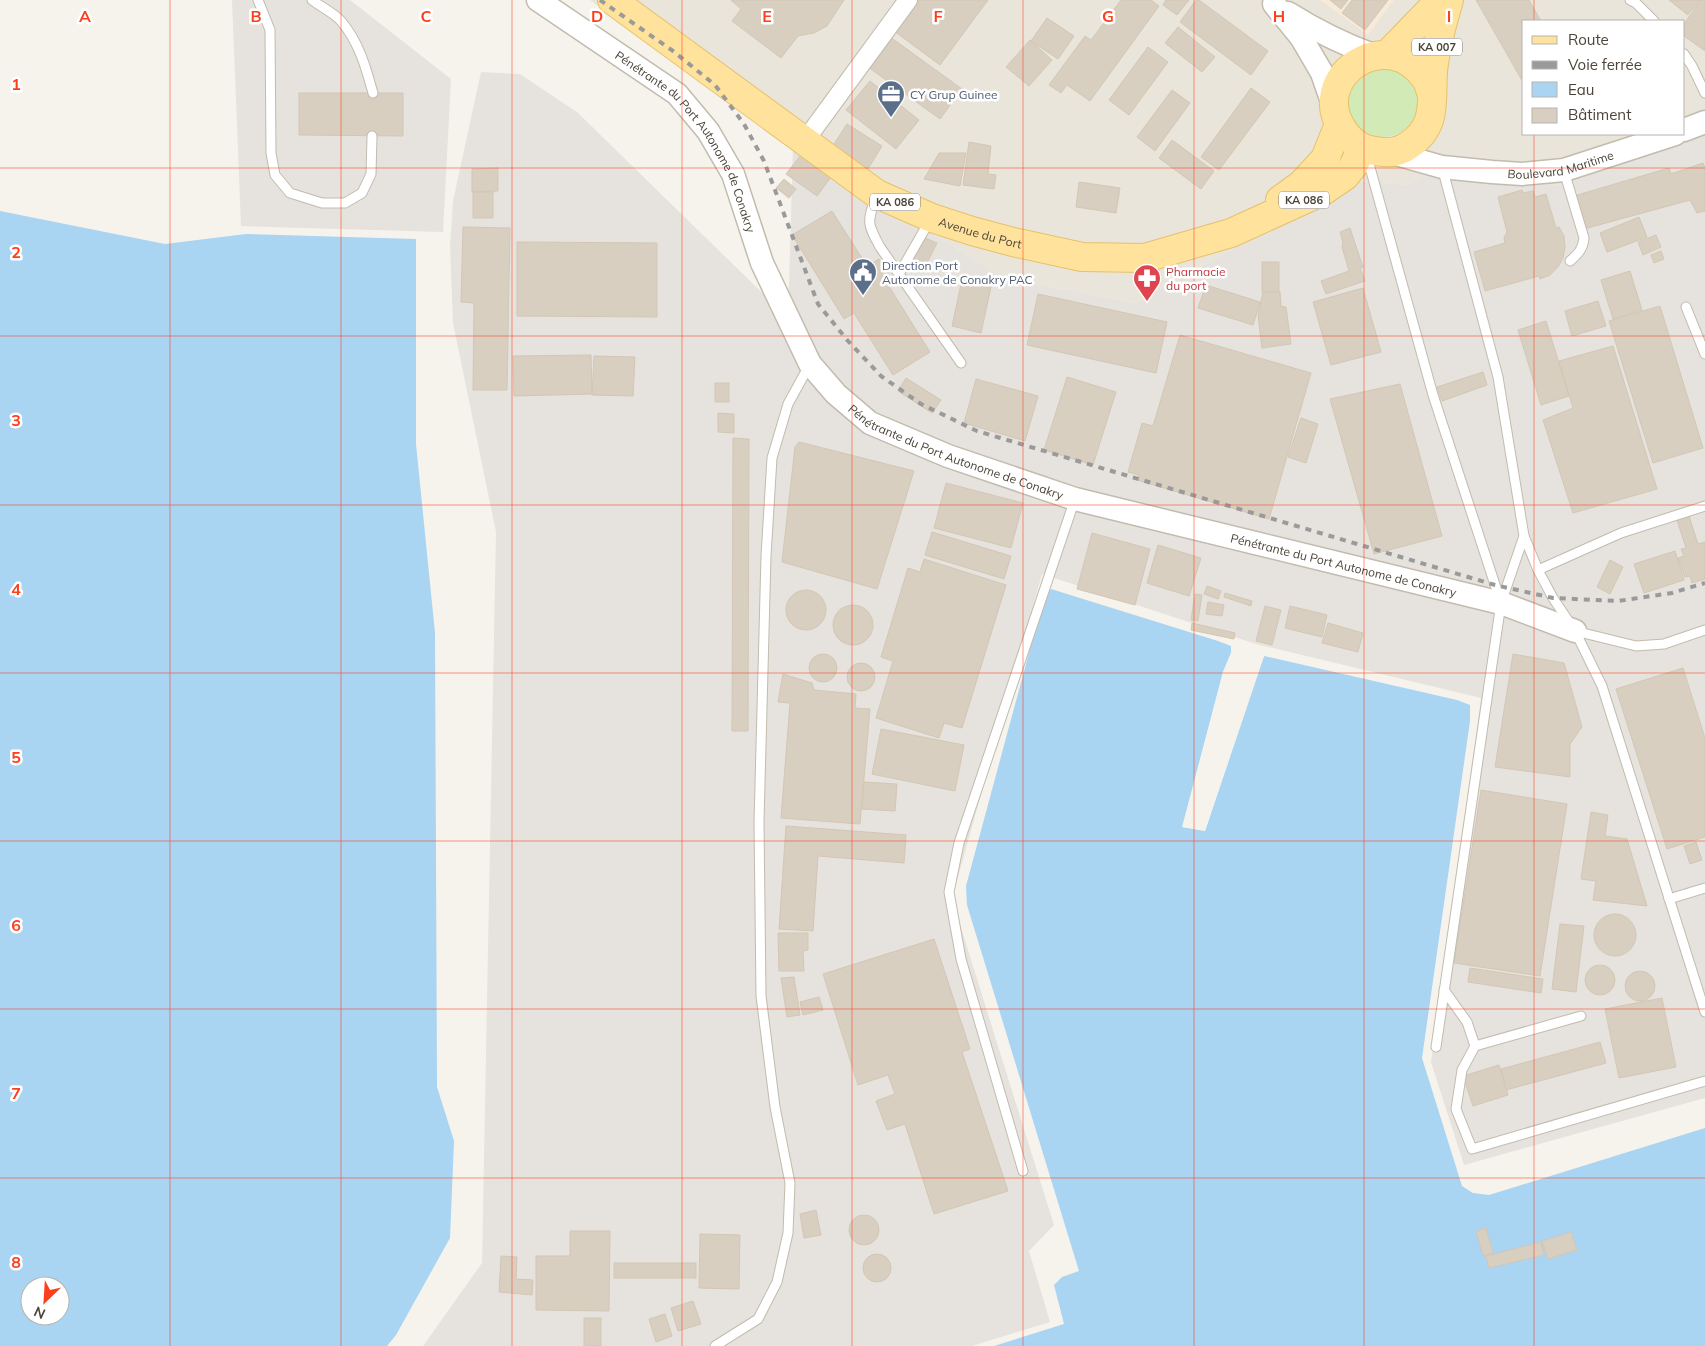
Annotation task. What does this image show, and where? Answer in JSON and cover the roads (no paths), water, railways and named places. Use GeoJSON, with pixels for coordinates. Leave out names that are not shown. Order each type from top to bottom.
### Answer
{"type":"FeatureCollection","features":[{"type":"Feature","properties":{"kind":"main road","name":"Avenue du Port"},"geometry":{"type":"LineString","coordinates":[[612,0],[877,194],[932,218],[1013,242],[1082,257],[1144,258],[1231,233],[1323,191],[1346,176],[1354,165],[1372,150]]}},
{"type":"Feature","properties":{"kind":"main road","name":"KA 007"},"geometry":{"type":"LineString","coordinates":[[1380,55],[1440,0]]}},
{"type":"Feature","properties":{"kind":"main road","name":"KA 007"},"geometry":{"type":"LineString","coordinates":[[1432,96],[1434,65],[1449,0]]}},
{"type":"Feature","properties":{"kind":"main road"},"geometry":{"type":"LineString","coordinates":[[1380,55],[1401,58],[1416,66],[1426,80],[1432,96],[1432,113],[1426,129],[1404,149],[1372,150],[1348,137],[1337,117],[1335,95],[1340,81],[1349,68],[1360,60],[1380,55]]}},
{"type":"Feature","properties":{"kind":"main road","name":"Avenue du Port"},"geometry":{"type":"LineString","coordinates":[[1231,233],[1302,184],[1325,159],[1337,117]]}},
{"type":"Feature","properties":{"kind":"street","name":"Pénétrante du Port Autonome de Conakry"},"geometry":{"type":"LineString","coordinates":[[538,0],[677,94],[708,131],[733,174],[762,263],[810,364],[836,394],[870,423],[948,456],[1075,499],[1501,603],[1575,631]]}},
{"type":"Feature","properties":{"kind":"street"},"geometry":{"type":"LineString","coordinates":[[804,142],[908,0]]}},
{"type":"Feature","properties":{"kind":"street"},"geometry":{"type":"LineString","coordinates":[[1271,2],[1315,30],[1343,44],[1380,55]]}},
{"type":"Feature","properties":{"kind":"street"},"geometry":{"type":"LineString","coordinates":[[1271,2],[1300,37],[1322,73],[1337,117]]}},
{"type":"Feature","properties":{"kind":"street"},"geometry":{"type":"LineString","coordinates":[[1685,130],[1705,122]]}},
{"type":"Feature","properties":{"kind":"street"},"geometry":{"type":"LineString","coordinates":[[1426,129],[1442,167]]}},
{"type":"Feature","properties":{"kind":"street","name":"Boulevard Maritime"},"geometry":{"type":"LineString","coordinates":[[1372,150],[1442,167],[1522,174],[1564,170],[1671,135]]}},
{"type":"Feature","properties":{"kind":"lane"},"geometry":{"type":"LineString","coordinates":[[258,0],[270,30],[271,153],[275,174],[290,193],[322,203],[344,203],[362,193],[371,174],[372,136]]}},
{"type":"Feature","properties":{"kind":"lane"},"geometry":{"type":"LineString","coordinates":[[312,0],[340,20],[353,39],[365,64],[373,93]]}},
{"type":"Feature","properties":{"kind":"lane"},"geometry":{"type":"LineString","coordinates":[[1630,0],[1636,3],[1653,20]]}},
{"type":"Feature","properties":{"kind":"lane"},"geometry":{"type":"LineString","coordinates":[[1685,57],[1692,66],[1705,93]]}},
{"type":"Feature","properties":{"kind":"lane"},"geometry":{"type":"LineString","coordinates":[[1372,150],[1432,395],[1501,603]]}},
{"type":"Feature","properties":{"kind":"lane"},"geometry":{"type":"LineString","coordinates":[[1442,167],[1498,377],[1524,536],[1538,570],[1553,598],[1575,631],[1602,686],[1705,1012]]}},
{"type":"Feature","properties":{"kind":"lane"},"geometry":{"type":"LineString","coordinates":[[1564,170],[1584,238],[1584,244],[1580,251],[1570,261]]}},
{"type":"Feature","properties":{"kind":"lane"},"geometry":{"type":"LineString","coordinates":[[877,194],[870,216],[870,228],[961,364]]}},
{"type":"Feature","properties":{"kind":"lane"},"geometry":{"type":"LineString","coordinates":[[899,274],[932,218]]}},
{"type":"Feature","properties":{"kind":"lane"},"geometry":{"type":"LineString","coordinates":[[1686,306],[1705,354]]}},
{"type":"Feature","properties":{"kind":"lane"},"geometry":{"type":"LineString","coordinates":[[715,1346],[758,1319],[777,1282],[788,1233],[790,1183],[775,1108],[761,996],[759,822],[766,556],[772,458],[788,404],[810,364]]}},
{"type":"Feature","properties":{"kind":"lane"},"geometry":{"type":"LineString","coordinates":[[1023,1171],[961,959],[949,892],[959,843],[1075,499]]}},
{"type":"Feature","properties":{"kind":"lane"},"geometry":{"type":"LineString","coordinates":[[1538,570],[1621,533],[1705,506]]}},
{"type":"Feature","properties":{"kind":"lane"},"geometry":{"type":"LineString","coordinates":[[1436,1047],[1501,603],[1524,536]]}},
{"type":"Feature","properties":{"kind":"lane"},"geometry":{"type":"LineString","coordinates":[[1575,631],[1636,646],[1664,644],[1705,630]]}},
{"type":"Feature","properties":{"kind":"lane"},"geometry":{"type":"LineString","coordinates":[[1669,899],[1705,888]]}},
{"type":"Feature","properties":{"kind":"lane"},"geometry":{"type":"LineString","coordinates":[[1444,990],[1468,1022],[1475,1046],[1462,1070],[1456,1109],[1472,1149],[1705,1081]]}},
{"type":"Feature","properties":{"kind":"lane"},"geometry":{"type":"LineString","coordinates":[[1475,1046],[1581,1016]]}},
{"type":"Feature","properties":{"kind":"water"},"geometry":{"type":"Polygon","coordinates":[[[0,211],[165,244],[246,234],[416,239],[416,444],[435,633],[437,1087],[454,1141],[450,1238],[396,1335],[387,1346],[0,1346],[0,211]]]}},
{"type":"Feature","properties":{"kind":"water"},"geometry":{"type":"Polygon","coordinates":[[[1051,589],[1231,646],[1231,653],[1223,672],[1183,827],[1205,831],[1264,656],[1457,700],[1470,705],[1470,721],[1422,1058],[1462,1186],[1473,1193],[1489,1195],[1705,1128],[1705,1346],[994,1346],[1064,1324],[1054,1285],[1062,1277],[1079,1271],[967,905],[966,886],[1043,601],[1051,589]]]}},
{"type":"Feature","properties":{"kind":"railway"},"geometry":{"type":"LineString","coordinates":[[600,0],[673,51],[715,85],[744,124],[764,161],[818,304],[848,341],[881,376],[921,404],[977,431],[1495,585],[1553,598],[1618,601],[1672,593],[1705,583]]}},
{"type":"Feature","properties":{"kind":"place","name":"CY Grup Guinee"},"geometry":{"type":"Point","coordinates":[891,118]}},
{"type":"Feature","properties":{"kind":"place","name":"Direction Port Autonome de Conakry PAC"},"geometry":{"type":"Point","coordinates":[863,296]}},
{"type":"Feature","properties":{"kind":"place","name":"Pharmacie du port"},"geometry":{"type":"Point","coordinates":[1147,302]}}]}
